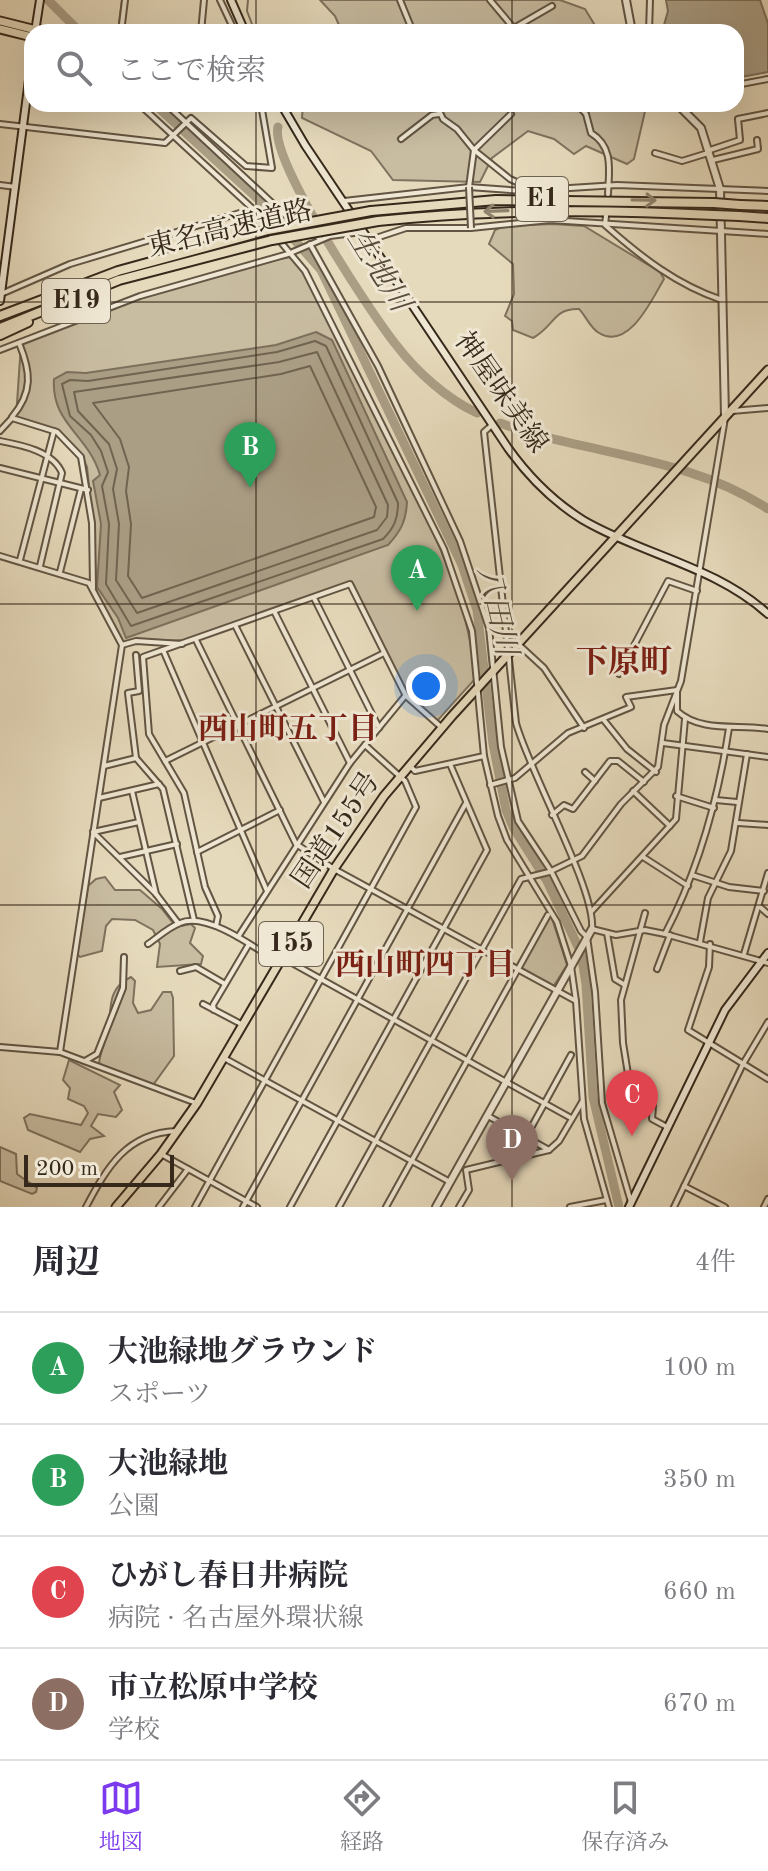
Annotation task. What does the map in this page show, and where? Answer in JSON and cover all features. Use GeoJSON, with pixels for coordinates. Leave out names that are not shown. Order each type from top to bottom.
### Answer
{"type":"FeatureCollection","features":[{"type":"Feature","properties":{"kind":"highway"},"geometry":{"type":"LineString","coordinates":[[0,21],[24,29]]}},
{"type":"Feature","properties":{"kind":"highway"},"geometry":{"type":"LineString","coordinates":[[0,29],[24,32]]}},
{"type":"Feature","properties":{"kind":"highway","name":"東名高速道路"},"geometry":{"type":"LineString","coordinates":[[2,315],[118,271],[268,230],[371,211],[496,200],[768,206]]}},
{"type":"Feature","properties":{"kind":"highway","name":"東名高速道路"},"geometry":{"type":"LineString","coordinates":[[0,328],[79,295],[154,269],[272,240],[378,221],[447,214],[546,210],[768,218]]}},
{"type":"Feature","properties":{"kind":"highway","name":"E19"},"geometry":{"type":"LineString","coordinates":[[0,335],[154,269]]}},
{"type":"Feature","properties":{"kind":"highway","name":"国道155号"},"geometry":{"type":"LineString","coordinates":[[116,1207],[161,1154],[197,1103],[334,869],[400,776],[441,727],[768,370]]}},
{"type":"Feature","properties":{"kind":"main road"},"geometry":{"type":"LineString","coordinates":[[626,0],[630,24]]}},
{"type":"Feature","properties":{"kind":"main road"},"geometry":{"type":"LineString","coordinates":[[232,3],[241,24]]}},
{"type":"Feature","properties":{"kind":"main road"},"geometry":{"type":"LineString","coordinates":[[36,24],[39,4]]}},
{"type":"Feature","properties":{"kind":"main road"},"geometry":{"type":"LineString","coordinates":[[0,301],[26,112]]}},
{"type":"Feature","properties":{"kind":"main road","name":"神屋味美線"},"geometry":{"type":"LineString","coordinates":[[286,112],[492,425],[542,487],[584,520],[701,571],[732,587],[768,614]]}},
{"type":"Feature","properties":{"kind":"main road"},"geometry":{"type":"LineString","coordinates":[[685,112],[701,128],[720,189],[727,414]]}},
{"type":"Feature","properties":{"kind":"main road"},"geometry":{"type":"LineString","coordinates":[[440,1206],[450,1182],[592,929]]}},
{"type":"Feature","properties":{"kind":"main road"},"geometry":{"type":"LineString","coordinates":[[641,1207],[629,1205],[708,1043],[731,999],[765,961],[768,953]]}},
{"type":"Feature","properties":{"kind":"street"},"geometry":{"type":"LineString","coordinates":[[33,0],[39,4]]}},
{"type":"Feature","properties":{"kind":"street"},"geometry":{"type":"LineString","coordinates":[[122,24],[125,0]]}},
{"type":"Feature","properties":{"kind":"street"},"geometry":{"type":"LineString","coordinates":[[202,24],[204,0]]}},
{"type":"Feature","properties":{"kind":"street"},"geometry":{"type":"LineString","coordinates":[[220,0],[231,24]]}},
{"type":"Feature","properties":{"kind":"street"},"geometry":{"type":"LineString","coordinates":[[232,3],[241,0]]}},
{"type":"Feature","properties":{"kind":"street"},"geometry":{"type":"LineString","coordinates":[[400,0],[410,24]]}},
{"type":"Feature","properties":{"kind":"street"},"geometry":{"type":"LineString","coordinates":[[490,0],[511,24]]}},
{"type":"Feature","properties":{"kind":"street"},"geometry":{"type":"LineString","coordinates":[[649,24],[650,0]]}},
{"type":"Feature","properties":{"kind":"street"},"geometry":{"type":"LineString","coordinates":[[525,24],[552,6]]}},
{"type":"Feature","properties":{"kind":"street"},"geometry":{"type":"LineString","coordinates":[[744,84],[768,79]]}},
{"type":"Feature","properties":{"kind":"street"},"geometry":{"type":"LineString","coordinates":[[147,112],[253,209],[318,294],[444,549],[472,631],[476,690],[490,785],[507,840],[533,877],[557,922],[571,966],[582,1102],[609,1207]]}},
{"type":"Feature","properties":{"kind":"street"},"geometry":{"type":"LineString","coordinates":[[174,112],[285,215],[294,216],[320,239]]}},
{"type":"Feature","properties":{"kind":"street"},"geometry":{"type":"LineString","coordinates":[[0,124],[165,143],[191,118],[246,166],[272,168],[262,112]]}},
{"type":"Feature","properties":{"kind":"street"},"geometry":{"type":"LineString","coordinates":[[401,139],[439,112],[474,150],[506,176],[534,191]]}},
{"type":"Feature","properties":{"kind":"street"},"geometry":{"type":"LineString","coordinates":[[584,112],[591,133],[600,138],[609,155],[608,191]]}},
{"type":"Feature","properties":{"kind":"street"},"geometry":{"type":"LineString","coordinates":[[711,154],[740,140],[738,119],[768,113]]}},
{"type":"Feature","properties":{"kind":"street"},"geometry":{"type":"LineString","coordinates":[[471,228],[469,187],[474,150],[511,114]]}},
{"type":"Feature","properties":{"kind":"street"},"geometry":{"type":"LineString","coordinates":[[655,153],[682,161],[758,149],[757,140]]}},
{"type":"Feature","properties":{"kind":"street"},"geometry":{"type":"LineString","coordinates":[[0,185],[16,187]]}},
{"type":"Feature","properties":{"kind":"street"},"geometry":{"type":"LineString","coordinates":[[344,201],[469,187],[534,191],[768,191]]}},
{"type":"Feature","properties":{"kind":"street"},"geometry":{"type":"LineString","coordinates":[[1,294],[70,264],[253,209]]}},
{"type":"Feature","properties":{"kind":"street"},"geometry":{"type":"LineString","coordinates":[[606,216],[606,224],[661,272],[691,289],[722,300]]}},
{"type":"Feature","properties":{"kind":"street"},"geometry":{"type":"LineString","coordinates":[[370,240],[406,228],[471,228],[550,220],[768,234]]}},
{"type":"Feature","properties":{"kind":"street"},"geometry":{"type":"LineString","coordinates":[[0,350],[140,296],[288,254],[320,239],[364,231]]}},
{"type":"Feature","properties":{"kind":"street"},"geometry":{"type":"LineString","coordinates":[[310,244],[378,366],[460,541],[485,611],[495,669],[501,747],[518,821],[587,937],[595,992],[602,1103],[629,1205]]}},
{"type":"Feature","properties":{"kind":"street"},"geometry":{"type":"LineString","coordinates":[[0,431],[28,392],[29,370],[19,343]]}},
{"type":"Feature","properties":{"kind":"street"},"geometry":{"type":"LineString","coordinates":[[339,1207],[521,879],[550,871],[582,856],[633,791],[656,772],[664,725],[677,690],[701,571],[727,414],[768,408]]}},
{"type":"Feature","properties":{"kind":"street"},"geometry":{"type":"LineString","coordinates":[[12,418],[54,430],[81,457],[88,490],[93,590]]}},
{"type":"Feature","properties":{"kind":"street"},"geometry":{"type":"LineString","coordinates":[[492,425],[484,432],[516,723],[591,912],[592,929],[607,933],[639,931],[668,934],[765,961]]}},
{"type":"Feature","properties":{"kind":"street"},"geometry":{"type":"LineString","coordinates":[[20,560],[54,430]]}},
{"type":"Feature","properties":{"kind":"street"},"geometry":{"type":"LineString","coordinates":[[0,441],[25,446],[59,465],[61,484],[40,566]]}},
{"type":"Feature","properties":{"kind":"street"},"geometry":{"type":"LineString","coordinates":[[0,468],[88,490]]}},
{"type":"Feature","properties":{"kind":"street"},"geometry":{"type":"LineString","coordinates":[[60,572],[81,489]]}},
{"type":"Feature","properties":{"kind":"street"},"geometry":{"type":"LineString","coordinates":[[0,556],[89,583],[122,645],[60,1052]]}},
{"type":"Feature","properties":{"kind":"street"},"geometry":{"type":"LineString","coordinates":[[619,674],[668,581],[697,591]]}},
{"type":"Feature","properties":{"kind":"street"},"geometry":{"type":"LineString","coordinates":[[216,926],[218,916],[205,887],[184,793],[149,734],[143,657],[236,627],[350,584],[406,696],[441,727]]}},
{"type":"Feature","properties":{"kind":"street"},"geometry":{"type":"LineString","coordinates":[[314,598],[379,728]]}},
{"type":"Feature","properties":{"kind":"street"},"geometry":{"type":"LineString","coordinates":[[275,613],[350,763]]}},
{"type":"Feature","properties":{"kind":"street"},"geometry":{"type":"LineString","coordinates":[[236,627],[324,802]]}},
{"type":"Feature","properties":{"kind":"street"},"geometry":{"type":"LineString","coordinates":[[196,640],[296,844],[334,869],[576,1001]]}},
{"type":"Feature","properties":{"kind":"street"},"geometry":{"type":"LineString","coordinates":[[122,645],[136,641],[182,644]]}},
{"type":"Feature","properties":{"kind":"street"},"geometry":{"type":"LineString","coordinates":[[518,644],[544,668],[584,728]]}},
{"type":"Feature","properties":{"kind":"street"},"geometry":{"type":"LineString","coordinates":[[163,650],[267,891]]}},
{"type":"Feature","properties":{"kind":"street"},"geometry":{"type":"LineString","coordinates":[[165,761],[384,653]]}},
{"type":"Feature","properties":{"kind":"street"},"geometry":{"type":"LineString","coordinates":[[136,655],[139,691],[128,693],[136,758],[159,784],[177,844],[194,920]]}},
{"type":"Feature","properties":{"kind":"street"},"geometry":{"type":"LineString","coordinates":[[677,690],[680,696],[677,711],[685,719],[729,728],[739,724],[768,729]]}},
{"type":"Feature","properties":{"kind":"street"},"geometry":{"type":"LineString","coordinates":[[490,785],[508,782],[568,733],[631,707],[626,697],[677,690]]}},
{"type":"Feature","properties":{"kind":"street"},"geometry":{"type":"LineString","coordinates":[[238,937],[350,763],[406,696]]}},
{"type":"Feature","properties":{"kind":"street"},"geometry":{"type":"LineString","coordinates":[[603,719],[627,749],[656,772]]}},
{"type":"Feature","properties":{"kind":"street"},"geometry":{"type":"LineString","coordinates":[[591,912],[676,819],[685,719]]}},
{"type":"Feature","properties":{"kind":"street"},"geometry":{"type":"LineString","coordinates":[[657,969],[714,808],[729,728]]}},
{"type":"Feature","properties":{"kind":"street"},"geometry":{"type":"LineString","coordinates":[[662,743],[768,757]]}},
{"type":"Feature","properties":{"kind":"street"},"geometry":{"type":"LineString","coordinates":[[195,1207],[416,807],[400,776],[365,745]]}},
{"type":"Feature","properties":{"kind":"street"},"geometry":{"type":"LineString","coordinates":[[618,761],[627,749]]}},
{"type":"Feature","properties":{"kind":"street"},"geometry":{"type":"LineString","coordinates":[[700,942],[708,898],[731,851],[738,823],[737,802],[747,754]]}},
{"type":"Feature","properties":{"kind":"street"},"geometry":{"type":"LineString","coordinates":[[409,766],[415,771],[484,756]]}},
{"type":"Feature","properties":{"kind":"street"},"geometry":{"type":"LineString","coordinates":[[104,766],[136,758]]}},
{"type":"Feature","properties":{"kind":"street"},"geometry":{"type":"LineString","coordinates":[[552,815],[564,805],[573,809],[610,761],[618,761],[644,782]]}},
{"type":"Feature","properties":{"kind":"street"},"geometry":{"type":"LineString","coordinates":[[290,1207],[487,850],[450,764]]}},
{"type":"Feature","properties":{"kind":"street"},"geometry":{"type":"LineString","coordinates":[[585,772],[595,781]]}},
{"type":"Feature","properties":{"kind":"street"},"geometry":{"type":"LineString","coordinates":[[99,798],[159,784]]}},
{"type":"Feature","properties":{"kind":"street"},"geometry":{"type":"LineString","coordinates":[[132,791],[156,894]]}},
{"type":"Feature","properties":{"kind":"street"},"geometry":{"type":"LineString","coordinates":[[633,791],[670,826]]}},
{"type":"Feature","properties":{"kind":"street"},"geometry":{"type":"LineString","coordinates":[[676,796],[714,808]]}},
{"type":"Feature","properties":{"kind":"street"},"geometry":{"type":"LineString","coordinates":[[715,800],[737,802]]}},
{"type":"Feature","properties":{"kind":"street"},"geometry":{"type":"LineString","coordinates":[[243,1207],[466,802]]}},
{"type":"Feature","properties":{"kind":"street"},"geometry":{"type":"LineString","coordinates":[[197,852],[280,810]]}},
{"type":"Feature","properties":{"kind":"street"},"geometry":{"type":"LineString","coordinates":[[93,832],[139,822]]}},
{"type":"Feature","properties":{"kind":"street"},"geometry":{"type":"LineString","coordinates":[[738,823],[768,825]]}},
{"type":"Feature","properties":{"kind":"street"},"geometry":{"type":"LineString","coordinates":[[93,832],[156,894],[178,923]]}},
{"type":"Feature","properties":{"kind":"street"},"geometry":{"type":"LineString","coordinates":[[119,858],[177,844]]}},
{"type":"Feature","properties":{"kind":"street"},"geometry":{"type":"LineString","coordinates":[[643,856],[688,886]]}},
{"type":"Feature","properties":{"kind":"street"},"geometry":{"type":"LineString","coordinates":[[744,954],[768,873]]}},
{"type":"Feature","properties":{"kind":"street"},"geometry":{"type":"LineString","coordinates":[[692,875],[716,883],[764,891]]}},
{"type":"Feature","properties":{"kind":"street"},"geometry":{"type":"LineString","coordinates":[[760,907],[768,914]]}},
{"type":"Feature","properties":{"kind":"street"},"geometry":{"type":"LineString","coordinates":[[645,913],[621,1000],[623,1043],[633,1105],[653,1106],[652,1119],[667,1127]]}},
{"type":"Feature","properties":{"kind":"street"},"geometry":{"type":"LineString","coordinates":[[386,1207],[548,915]]}},
{"type":"Feature","properties":{"kind":"street"},"geometry":{"type":"LineString","coordinates":[[148,944],[178,923],[194,920],[216,926],[320,979],[571,1118]]}},
{"type":"Feature","properties":{"kind":"street"},"geometry":{"type":"LineString","coordinates":[[607,933],[615,979],[625,985]]}},
{"type":"Feature","properties":{"kind":"street"},"geometry":{"type":"LineString","coordinates":[[214,1010],[225,984],[249,944]]}},
{"type":"Feature","properties":{"kind":"street"},"geometry":{"type":"LineString","coordinates":[[710,944],[709,967],[688,1030],[768,1079]]}},
{"type":"Feature","properties":{"kind":"street"},"geometry":{"type":"LineString","coordinates":[[83,1062],[94,1058],[123,988],[124,957]]}},
{"type":"Feature","properties":{"kind":"street"},"geometry":{"type":"LineString","coordinates":[[180,971],[196,967],[225,984]]}},
{"type":"Feature","properties":{"kind":"street"},"geometry":{"type":"LineString","coordinates":[[203,1004],[243,1025]]}},
{"type":"Feature","properties":{"kind":"street"},"geometry":{"type":"LineString","coordinates":[[674,1207],[743,1064],[768,1022]]}},
{"type":"Feature","properties":{"kind":"street"},"geometry":{"type":"LineString","coordinates":[[0,1047],[60,1052],[197,1103]]}},
{"type":"Feature","properties":{"kind":"street"},"geometry":{"type":"LineString","coordinates":[[526,1137],[571,1055]]}},
{"type":"Feature","properties":{"kind":"street"},"geometry":{"type":"LineString","coordinates":[[224,1058],[450,1182]]}},
{"type":"Feature","properties":{"kind":"street"},"geometry":{"type":"LineString","coordinates":[[459,1207],[469,1190],[468,1168],[549,1150],[559,1141],[582,1102]]}},
{"type":"Feature","properties":{"kind":"street"},"geometry":{"type":"LineString","coordinates":[[487,1115],[549,1150]]}},
{"type":"Feature","properties":{"kind":"street"},"geometry":{"type":"LineString","coordinates":[[86,1207],[110,1167],[136,1139],[178,1131]]}},
{"type":"Feature","properties":{"kind":"street"},"geometry":{"type":"LineString","coordinates":[[161,1154],[257,1207]]}},
{"type":"Feature","properties":{"kind":"street"},"geometry":{"type":"LineString","coordinates":[[159,1207],[188,1169]]}},
{"type":"Feature","properties":{"kind":"street"},"geometry":{"type":"LineString","coordinates":[[684,1186],[725,1207]]}},
{"type":"Feature","properties":{"kind":"street"},"geometry":{"type":"LineString","coordinates":[[764,1207],[768,1199]]}},
{"type":"Feature","properties":{"kind":"street"},"geometry":{"type":"LineString","coordinates":[[570,1207],[606,1200]]}},
{"type":"Feature","properties":{"kind":"shaded area"},"geometry":{"type":"Polygon","coordinates":[[[320,0],[560,0],[585,9],[594,24],[338,24],[320,0]]]}},
{"type":"Feature","properties":{"kind":"shaded area"},"geometry":{"type":"Polygon","coordinates":[[[302,112],[645,112],[634,159],[627,164],[586,146],[574,154],[554,139],[528,131],[492,158],[480,182],[393,180],[371,151],[302,118],[302,112]]]}},
{"type":"Feature","properties":{"kind":"shaded area"},"geometry":{"type":"Polygon","coordinates":[[[504,226],[584,226],[660,272],[664,279],[646,310],[630,329],[610,337],[593,328],[579,309],[570,309],[533,338],[513,330],[512,321],[505,316],[514,294],[513,264],[489,244],[495,230],[504,226]]]}},
{"type":"Feature","properties":{"kind":"shaded area"},"geometry":{"type":"Polygon","coordinates":[[[291,257],[304,272],[421,506],[446,561],[465,618],[475,679],[437,721],[406,690],[352,582],[189,640],[122,642],[97,598],[87,467],[82,456],[58,431],[16,418],[21,344],[188,282],[291,257]]]}},
{"type":"Feature","properties":{"kind":"shaded area"},"geometry":{"type":"Polygon","coordinates":[[[105,877],[115,890],[140,890],[162,909],[176,927],[191,924],[195,928],[190,943],[203,956],[201,964],[157,967],[160,944],[153,930],[135,920],[112,919],[106,926],[102,951],[80,957],[77,954],[88,886],[96,879],[105,877]]]}},
{"type":"Feature","properties":{"kind":"shaded area"},"geometry":{"type":"Polygon","coordinates":[[[550,912],[567,965],[553,987],[519,968],[550,912]]]}},
{"type":"Feature","properties":{"kind":"shaded area"},"geometry":{"type":"Polygon","coordinates":[[[131,977],[135,981],[133,1003],[138,1013],[151,1010],[163,992],[171,992],[173,998],[174,1056],[153,1085],[118,1074],[99,1064],[114,992],[131,977]]]}},
{"type":"Feature","properties":{"kind":"shaded area"},"geometry":{"type":"Polygon","coordinates":[[[69,1060],[120,1085],[114,1092],[122,1110],[116,1117],[98,1114],[91,1126],[104,1136],[90,1139],[80,1152],[28,1130],[24,1118],[30,1114],[81,1125],[88,1113],[84,1106],[68,1099],[70,1088],[63,1080],[69,1060]]]}},
{"type":"Feature","properties":{"kind":"shaded area"},"geometry":{"type":"Polygon","coordinates":[[[0,1147],[16,1154],[17,1174],[37,1188],[36,1192],[32,1194],[0,1181],[0,1147]]]}},
{"type":"Feature","properties":{"kind":"water"},"geometry":{"type":"Polygon","coordinates":[[[666,0],[760,0],[768,23],[768,72],[744,76],[744,24],[664,24],[668,11],[666,0]]]}},
{"type":"Feature","properties":{"kind":"water"},"geometry":{"type":"Polygon","coordinates":[[[316,332],[332,340],[407,502],[399,530],[388,545],[126,638],[118,618],[97,587],[101,524],[93,481],[100,475],[87,449],[58,407],[54,379],[67,372],[86,373],[276,345],[316,332]]]}},
{"type":"Feature","properties":{"kind":"waterway","name":"八田川"},"geometry":{"type":"LineString","coordinates":[[48,0],[72,24]]}},
{"type":"Feature","properties":{"kind":"waterway"},"geometry":{"type":"LineString","coordinates":[[119,24],[122,0]]}},
{"type":"Feature","properties":{"kind":"waterway","name":"生地川"},"geometry":{"type":"LineString","coordinates":[[248,0],[247,11],[252,24]]}},
{"type":"Feature","properties":{"kind":"waterway","name":"八田川"},"geometry":{"type":"LineString","coordinates":[[163,112],[259,200],[321,270],[462,565],[477,610],[493,744],[506,810],[513,827],[547,881],[581,953],[586,984],[593,1097],[619,1207]]}},
{"type":"Feature","properties":{"kind":"waterway","name":"生地川"},"geometry":{"type":"LineString","coordinates":[[278,127],[289,170],[305,202],[384,329],[423,375],[444,393],[477,413]]}},
{"type":"Feature","properties":{"kind":"waterway","name":"生地川"},"geometry":{"type":"LineString","coordinates":[[500,423],[672,467],[737,491],[768,509]]}},
{"type":"Feature","properties":{"kind":"place","name":"大池緑地"},"geometry":{"type":"Point","coordinates":[250,488]}},
{"type":"Feature","properties":{"kind":"place","name":"大池緑地グラウンド"},"geometry":{"type":"Point","coordinates":[417,611]}},
{"type":"Feature","properties":{"kind":"place","name":"ひがし春日井病院"},"geometry":{"type":"Point","coordinates":[632,1136]}},
{"type":"Feature","properties":{"kind":"place","name":"市立松原中学校"},"geometry":{"type":"Point","coordinates":[512,1181]}},
{"type":"Feature","properties":{"kind":"district","name":"下原町"},"geometry":{"type":"Point","coordinates":[624,664]}},
{"type":"Feature","properties":{"kind":"district","name":"西山町五丁目"},"geometry":{"type":"Point","coordinates":[288,730]}},
{"type":"Feature","properties":{"kind":"district","name":"西山町四丁目"},"geometry":{"type":"Point","coordinates":[425,966]}}]}
